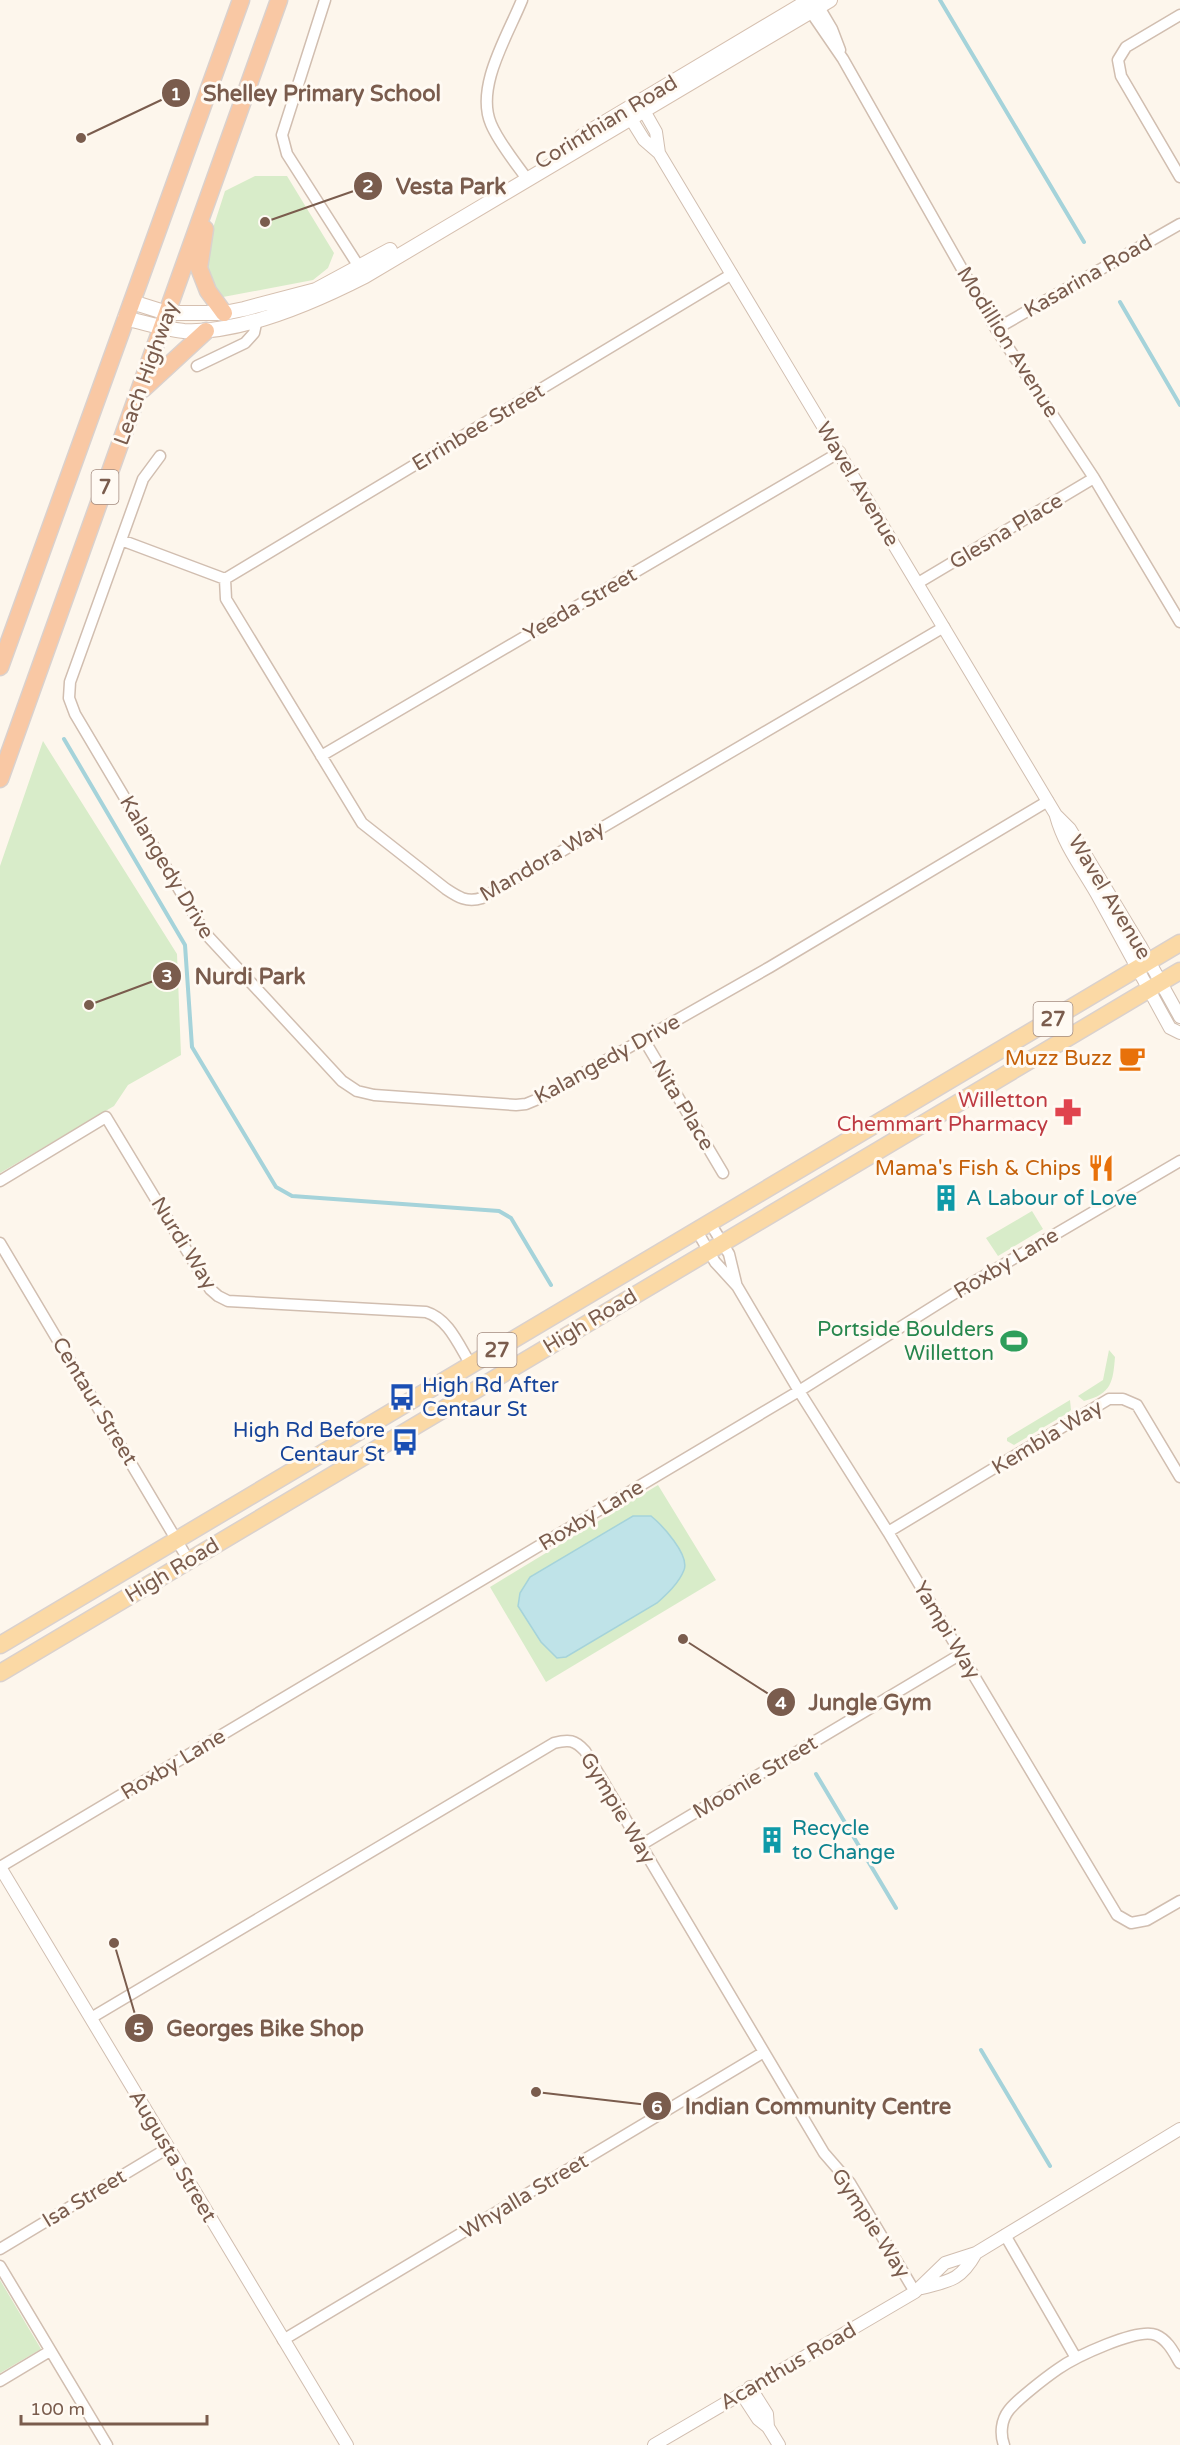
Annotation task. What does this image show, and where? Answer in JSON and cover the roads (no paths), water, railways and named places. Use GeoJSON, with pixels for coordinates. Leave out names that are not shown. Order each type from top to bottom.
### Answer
{"type":"FeatureCollection","features":[{"type":"Feature","properties":{"kind":"highway","name":"Leach Highway"},"geometry":{"type":"LineString","coordinates":[[0,667],[242,0]]}},
{"type":"Feature","properties":{"kind":"highway","name":"Leach Highway"},"geometry":{"type":"LineString","coordinates":[[0,779],[279,0]]}},
{"type":"Feature","properties":{"kind":"highway"},"geometry":{"type":"LineString","coordinates":[[210,195],[199,268],[208,291],[224,313]]}},
{"type":"Feature","properties":{"kind":"highway"},"geometry":{"type":"LineString","coordinates":[[139,392],[206,331]]}},
{"type":"Feature","properties":{"kind":"main road","name":"Corinthian Road"},"geometry":{"type":"LineString","coordinates":[[132,302],[165,320],[206,331],[257,319],[314,299],[813,3]]}},
{"type":"Feature","properties":{"kind":"main road","name":"Corinthian Road"},"geometry":{"type":"LineString","coordinates":[[125,318],[165,320],[224,313],[274,303],[362,272]]}},
{"type":"Feature","properties":{"kind":"main road","name":"High Road"},"geometry":{"type":"LineString","coordinates":[[0,1645],[1180,943]]}},
{"type":"Feature","properties":{"kind":"main road","name":"High Road"},"geometry":{"type":"LineString","coordinates":[[0,1673],[1180,970]]}},
{"type":"Feature","properties":{"kind":"street"},"geometry":{"type":"LineString","coordinates":[[325,0],[282,135],[287,154],[362,272]]}},
{"type":"Feature","properties":{"kind":"street"},"geometry":{"type":"LineString","coordinates":[[522,0],[489,81],[485,103],[491,124],[524,176]]}},
{"type":"Feature","properties":{"kind":"street","name":"Modillion Avenue"},"geometry":{"type":"LineString","coordinates":[[813,3],[832,29],[843,59],[996,328],[1094,478],[1180,622]]}},
{"type":"Feature","properties":{"kind":"street"},"geometry":{"type":"LineString","coordinates":[[1180,15],[1126,47],[1118,60],[1121,76],[1180,177]]}},
{"type":"Feature","properties":{"kind":"street","name":"Wavel Avenue"},"geometry":{"type":"LineString","coordinates":[[641,107],[656,132],[658,153]]}},
{"type":"Feature","properties":{"kind":"street","name":"Wavel Avenue"},"geometry":{"type":"LineString","coordinates":[[628,114],[644,140],[658,153],[840,452],[1048,801],[1056,815],[1061,833],[1099,898],[1154,986]]}},
{"type":"Feature","properties":{"kind":"street","name":"Kasarina Road"},"geometry":{"type":"LineString","coordinates":[[996,328],[1180,224]]}},
{"type":"Feature","properties":{"kind":"street","name":"Errinbee Street"},"geometry":{"type":"LineString","coordinates":[[225,579],[732,274]]}},
{"type":"Feature","properties":{"kind":"street"},"geometry":{"type":"LineString","coordinates":[[197,366],[245,342],[254,333],[257,319]]}},
{"type":"Feature","properties":{"kind":"street","name":"Yeeda Street"},"geometry":{"type":"LineString","coordinates":[[321,756],[840,452]]}},
{"type":"Feature","properties":{"kind":"street","name":"Kalangedy Drive"},"geometry":{"type":"LineString","coordinates":[[160,456],[144,479],[121,540],[70,682],[69,698],[75,714],[205,933],[342,1081],[357,1091],[430,1101],[526,1104],[770,967],[1048,801]]}},
{"type":"Feature","properties":{"kind":"street","name":"Glesna Place"},"geometry":{"type":"LineString","coordinates":[[918,584],[1094,478]]}},
{"type":"Feature","properties":{"kind":"street"},"geometry":{"type":"LineString","coordinates":[[121,540],[225,579]]}},
{"type":"Feature","properties":{"kind":"street","name":"Mandora Way"},"geometry":{"type":"LineString","coordinates":[[225,579],[226,599],[362,823],[446,889],[459,898],[472,902],[944,627]]}},
{"type":"Feature","properties":{"kind":"street"},"geometry":{"type":"LineString","coordinates":[[1154,986],[1180,1017]]}},
{"type":"Feature","properties":{"kind":"street"},"geometry":{"type":"LineString","coordinates":[[1154,986],[1170,1028],[1180,1033]]}},
{"type":"Feature","properties":{"kind":"street","name":"Nita Place"},"geometry":{"type":"LineString","coordinates":[[643,1038],[723,1173]]}},
{"type":"Feature","properties":{"kind":"street","name":"Nurdi Way"},"geometry":{"type":"LineString","coordinates":[[0,1181],[106,1117],[210,1289],[218,1296],[228,1301],[434,1314],[444,1323],[471,1365]]}},
{"type":"Feature","properties":{"kind":"street","name":"Roxby Lane"},"geometry":{"type":"LineString","coordinates":[[0,1867],[799,1391],[955,1293],[1180,1161]]}},
{"type":"Feature","properties":{"kind":"street","name":"Yampi Way"},"geometry":{"type":"LineString","coordinates":[[704,1227],[799,1391],[888,1532],[1117,1915],[1131,1923],[1147,1920],[1180,1901]]}},
{"type":"Feature","properties":{"kind":"street","name":"Yampi Way"},"geometry":{"type":"LineString","coordinates":[[704,1227],[715,1247],[729,1254],[737,1286]]}},
{"type":"Feature","properties":{"kind":"street","name":"Centaur Street"},"geometry":{"type":"LineString","coordinates":[[0,1243],[189,1561]]}},
{"type":"Feature","properties":{"kind":"street","name":"Kembla Way"},"geometry":{"type":"LineString","coordinates":[[888,1532],[1109,1400],[1123,1399],[1137,1405],[1180,1477]]}},
{"type":"Feature","properties":{"kind":"street","name":"Moonie Street"},"geometry":{"type":"LineString","coordinates":[[641,1845],[961,1654]]}},
{"type":"Feature","properties":{"kind":"street","name":"Gympie Way"},"geometry":{"type":"LineString","coordinates":[[91,2018],[554,1743],[566,1740],[576,1742],[585,1751],[824,2153],[850,2183],[918,2290]]}},
{"type":"Feature","properties":{"kind":"street","name":"Augusta Street"},"geometry":{"type":"LineString","coordinates":[[0,1867],[347,2445]]}},
{"type":"Feature","properties":{"kind":"street","name":"Whyalla Street"},"geometry":{"type":"LineString","coordinates":[[283,2340],[764,2052]]}},
{"type":"Feature","properties":{"kind":"street","name":"Acanthus Road"},"geometry":{"type":"LineString","coordinates":[[654,2445],[918,2290],[945,2263],[976,2253],[1180,2129]]}},
{"type":"Feature","properties":{"kind":"street","name":"Isa Street"},"geometry":{"type":"LineString","coordinates":[[0,2249],[168,2148]]}},
{"type":"Feature","properties":{"kind":"street"},"geometry":{"type":"LineString","coordinates":[[1005,2235],[1076,2358]]}},
{"type":"Feature","properties":{"kind":"street","name":"Acanthus Road"},"geometry":{"type":"LineString","coordinates":[[918,2290],[950,2282],[960,2276],[968,2268],[976,2253]]}},
{"type":"Feature","properties":{"kind":"street"},"geometry":{"type":"LineString","coordinates":[[0,2266],[107,2445]]}},
{"type":"Feature","properties":{"kind":"street"},"geometry":{"type":"LineString","coordinates":[[1004,2445],[1001,2425],[1009,2410],[1076,2358],[1140,2334],[1156,2335],[1170,2345],[1180,2363]]}},
{"type":"Feature","properties":{"kind":"street"},"geometry":{"type":"LineString","coordinates":[[0,2381],[50,2351]]}},
{"type":"Feature","properties":{"kind":"street"},"geometry":{"type":"LineString","coordinates":[[746,2390],[767,2414],[768,2427],[779,2445]]}},
{"type":"Feature","properties":{"kind":"water"},"geometry":{"type":"Polygon","coordinates":[[[633,1516],[651,1516],[668,1533],[683,1556],[685,1564],[682,1575],[657,1603],[566,1657],[557,1658],[541,1642],[518,1606],[520,1593],[530,1577],[633,1516]]]}},
{"type":"Feature","properties":{"kind":"waterway"},"geometry":{"type":"LineString","coordinates":[[940,0],[1084,242]]}},
{"type":"Feature","properties":{"kind":"waterway"},"geometry":{"type":"LineString","coordinates":[[1120,302],[1180,405]]}},
{"type":"Feature","properties":{"kind":"waterway"},"geometry":{"type":"LineString","coordinates":[[64,739],[185,945],[192,1047],[276,1187],[292,1196],[499,1211],[511,1218],[551,1285]]}},
{"type":"Feature","properties":{"kind":"waterway"},"geometry":{"type":"LineString","coordinates":[[816,1774],[896,1908]]}},
{"type":"Feature","properties":{"kind":"waterway"},"geometry":{"type":"LineString","coordinates":[[981,2050],[1050,2166]]}},
{"type":"Feature","properties":{"kind":"place","name":"Shelley Primary School"},"geometry":{"type":"Point","coordinates":[81,138]}},
{"type":"Feature","properties":{"kind":"place","name":"Vesta Park"},"geometry":{"type":"Point","coordinates":[265,222]}},
{"type":"Feature","properties":{"kind":"place","name":"Nurdi Park"},"geometry":{"type":"Point","coordinates":[89,1005]}},
{"type":"Feature","properties":{"kind":"place","name":"Muzz Buzz"},"geometry":{"type":"Point","coordinates":[1132,1058]}},
{"type":"Feature","properties":{"kind":"place","name":"Willetton Chemmart Pharmacy"},"geometry":{"type":"Point","coordinates":[1068,1112]}},
{"type":"Feature","properties":{"kind":"place","name":"Mama's Fish & Chips"},"geometry":{"type":"Point","coordinates":[1101,1168]}},
{"type":"Feature","properties":{"kind":"place","name":"A Labour of Love"},"geometry":{"type":"Point","coordinates":[946,1198]}},
{"type":"Feature","properties":{"kind":"place","name":"Portside Boulders Willetton"},"geometry":{"type":"Point","coordinates":[1014,1341]}},
{"type":"Feature","properties":{"kind":"place","name":"High Rd After Centaur St"},"geometry":{"type":"Point","coordinates":[402,1397]}},
{"type":"Feature","properties":{"kind":"place","name":"High Rd Before Centaur St"},"geometry":{"type":"Point","coordinates":[405,1442]}},
{"type":"Feature","properties":{"kind":"place","name":"Jungle Gym"},"geometry":{"type":"Point","coordinates":[683,1639]}},
{"type":"Feature","properties":{"kind":"place","name":"Recycle to Change"},"geometry":{"type":"Point","coordinates":[772,1840]}},
{"type":"Feature","properties":{"kind":"place","name":"Georges Bike Shop"},"geometry":{"type":"Point","coordinates":[114,1943]}},
{"type":"Feature","properties":{"kind":"place","name":"Indian Community Centre"},"geometry":{"type":"Point","coordinates":[536,2092]}}]}
